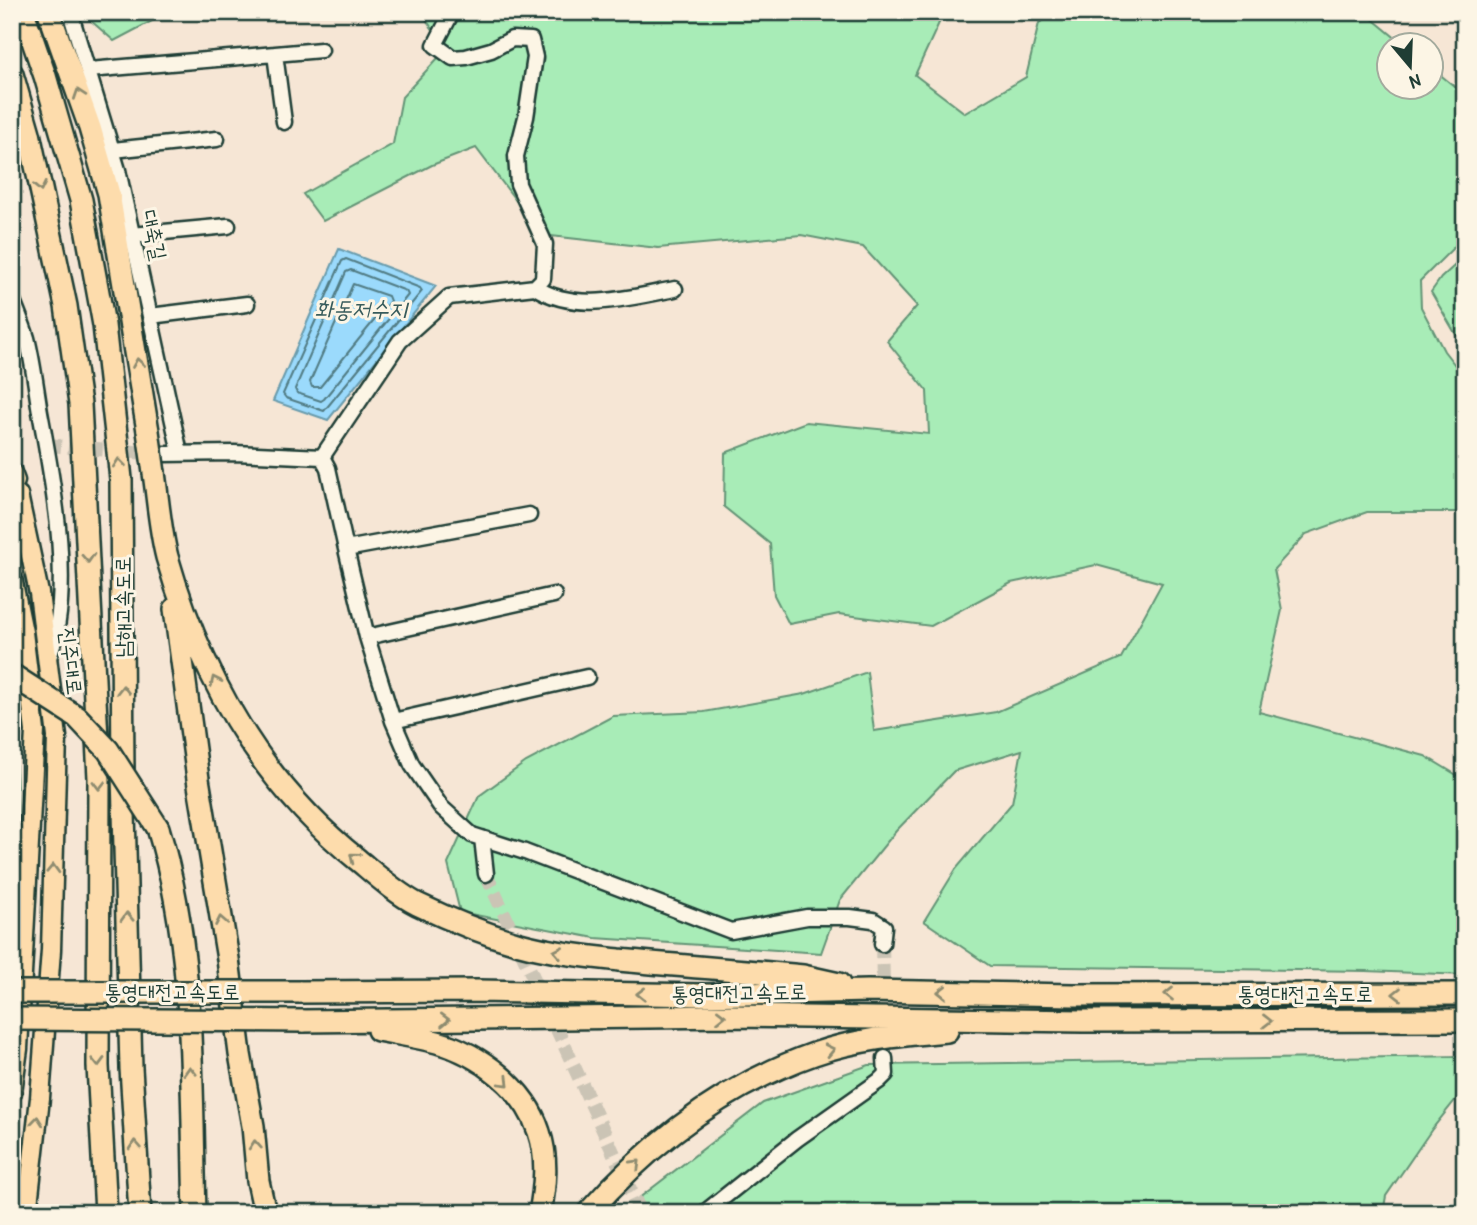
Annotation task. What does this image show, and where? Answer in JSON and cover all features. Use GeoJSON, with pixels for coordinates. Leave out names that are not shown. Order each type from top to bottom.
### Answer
{"type":"FeatureCollection","features":[{"type":"Feature","properties":{"kind":"highway","name":"남해고속도로"},"geometry":{"type":"LineString","coordinates":[[23,12],[45,76],[81,200],[104,325],[121,479],[123,775],[130,1041],[140,1213]]}},
{"type":"Feature","properties":{"kind":"highway"},"geometry":{"type":"LineString","coordinates":[[49,12],[90,128],[109,194],[148,431],[158,464],[167,555],[198,779],[228,959],[240,1054],[253,1126],[258,1181],[265,1213]]}},
{"type":"Feature","properties":{"kind":"highway","name":"남해고속도로"},"geometry":{"type":"LineString","coordinates":[[12,74],[29,133],[66,306],[80,404],[99,778],[98,1066],[106,1213]]}},
{"type":"Feature","properties":{"kind":"highway"},"geometry":{"type":"LineString","coordinates":[[167,555],[195,637],[227,707],[267,768],[324,833],[415,903],[480,932],[567,954],[803,976],[868,991]]}},
{"type":"Feature","properties":{"kind":"highway"},"geometry":{"type":"LineString","coordinates":[[12,675],[68,710],[85,725],[108,750],[158,828],[166,856],[185,962],[195,1213]]}},
{"type":"Feature","properties":{"kind":"highway","name":"통영대전고속도로"},"geometry":{"type":"LineString","coordinates":[[12,992],[478,991],[705,995],[868,991],[1073,995],[1465,994]]}},
{"type":"Feature","properties":{"kind":"highway","name":"통영대전고속도로"},"geometry":{"type":"LineString","coordinates":[[12,1019],[303,1021],[732,1016],[1083,1021],[1465,1020]]}},
{"type":"Feature","properties":{"kind":"highway"},"geometry":{"type":"LineString","coordinates":[[303,1021],[384,1031],[439,1043],[475,1058],[492,1069],[520,1099],[539,1132],[545,1173],[540,1213]]}},
{"type":"Feature","properties":{"kind":"highway"},"geometry":{"type":"LineString","coordinates":[[588,1213],[654,1146],[733,1091],[773,1069],[817,1053],[905,1034],[1083,1021]]}},
{"type":"Feature","properties":{"kind":"main road","name":"진주대로"},"geometry":{"type":"LineString","coordinates":[[15,483],[20,538],[39,593],[57,737],[51,950],[40,1098],[27,1213]]}},
{"type":"Feature","properties":{"kind":"main road","name":"진주대로"},"geometry":{"type":"LineString","coordinates":[[12,578],[23,632],[35,731],[18,1049],[12,1092]]}},
{"type":"Feature","properties":{"kind":"street","name":"대축길"},"geometry":{"type":"LineString","coordinates":[[70,12],[113,150],[180,453]]}},
{"type":"Feature","properties":{"kind":"street"},"geometry":{"type":"LineString","coordinates":[[452,12],[435,45],[453,58],[491,50],[513,39],[530,40],[533,48],[535,57],[528,105],[516,156],[518,184],[545,244],[543,279],[535,287]]}},
{"type":"Feature","properties":{"kind":"street"},"geometry":{"type":"LineString","coordinates":[[89,70],[321,50]]}},
{"type":"Feature","properties":{"kind":"street"},"geometry":{"type":"LineString","coordinates":[[275,54],[284,122]]}},
{"type":"Feature","properties":{"kind":"street"},"geometry":{"type":"LineString","coordinates":[[113,150],[217,139]]}},
{"type":"Feature","properties":{"kind":"street"},"geometry":{"type":"LineString","coordinates":[[132,235],[228,226]]}},
{"type":"Feature","properties":{"kind":"street"},"geometry":{"type":"LineString","coordinates":[[322,457],[400,341],[449,297],[535,287],[545,293],[579,301],[630,299],[675,289]]}},
{"type":"Feature","properties":{"kind":"street"},"geometry":{"type":"LineString","coordinates":[[12,298],[27,340],[47,445],[58,540],[60,593],[56,640],[48,660]]}},
{"type":"Feature","properties":{"kind":"street"},"geometry":{"type":"LineString","coordinates":[[150,316],[247,304]]}},
{"type":"Feature","properties":{"kind":"street"},"geometry":{"type":"LineString","coordinates":[[158,464],[180,453],[322,457]]}},
{"type":"Feature","properties":{"kind":"street"},"geometry":{"type":"LineString","coordinates":[[322,457],[328,468],[368,637],[393,721],[412,765],[441,807],[472,835],[526,852],[731,931],[807,917],[850,917],[873,920],[884,927],[882,944]]}},
{"type":"Feature","properties":{"kind":"street"},"geometry":{"type":"LineString","coordinates":[[346,549],[529,514]]}},
{"type":"Feature","properties":{"kind":"street"},"geometry":{"type":"LineString","coordinates":[[368,637],[554,595]]}},
{"type":"Feature","properties":{"kind":"street"},"geometry":{"type":"LineString","coordinates":[[393,721],[587,677]]}},
{"type":"Feature","properties":{"kind":"street"},"geometry":{"type":"LineString","coordinates":[[482,838],[486,874]]}},
{"type":"Feature","properties":{"kind":"street"},"geometry":{"type":"LineString","coordinates":[[704,1213],[797,1139],[879,1081],[886,1074],[885,1058]]}},
{"type":"Feature","properties":{"kind":"green space"},"geometry":{"type":"Polygon","coordinates":[[[81,12],[169,12],[114,41],[81,12]]]}},
{"type":"Feature","properties":{"kind":"green space"},"geometry":{"type":"Polygon","coordinates":[[[421,12],[944,12],[915,75],[965,113],[1026,77],[1039,23],[1057,12],[1364,12],[1388,32],[1376,32],[1376,102],[1446,102],[1446,79],[1465,95],[1465,236],[1420,281],[1421,307],[1444,351],[1465,378],[1465,512],[1367,512],[1306,534],[1274,569],[1282,610],[1259,712],[1425,756],[1465,780],[1465,975],[1366,971],[990,966],[924,921],[956,869],[1012,803],[1022,750],[954,771],[896,831],[840,900],[821,953],[595,938],[460,912],[448,864],[479,796],[526,762],[613,716],[704,712],[804,694],[867,672],[874,731],[996,712],[1121,658],[1162,583],[1096,565],[1011,583],[931,626],[839,614],[789,624],[774,595],[770,544],[724,507],[725,453],[806,422],[929,434],[927,391],[887,341],[917,306],[863,247],[801,235],[658,248],[542,235],[476,148],[432,165],[323,221],[303,194],[393,144],[402,97],[438,58],[442,43],[421,12]]]}},
{"type":"Feature","properties":{"kind":"green space"},"geometry":{"type":"Polygon","coordinates":[[[1465,256],[1465,350],[1431,292],[1441,278],[1465,256]]]}},
{"type":"Feature","properties":{"kind":"green space"},"geometry":{"type":"Polygon","coordinates":[[[12,714],[18,839],[12,964],[12,714]]]}},
{"type":"Feature","properties":{"kind":"green space"},"geometry":{"type":"Polygon","coordinates":[[[1465,1056],[1465,1088],[1432,1129],[1386,1196],[1383,1213],[626,1213],[634,1202],[763,1103],[869,1065],[1465,1056]]]}},
{"type":"Feature","properties":{"kind":"water","name":"화동저수지"},"geometry":{"type":"Polygon","coordinates":[[[339,249],[436,286],[328,420],[273,401],[339,249]]]}},
{"type":"Feature","properties":{"kind":"tunnel"},"geometry":{"type":"LineString","coordinates":[[47,445],[158,454]]}},
{"type":"Feature","properties":{"kind":"tunnel"},"geometry":{"type":"LineString","coordinates":[[486,874],[641,1213]]}},
{"type":"Feature","properties":{"kind":"tunnel"},"geometry":{"type":"LineString","coordinates":[[882,944],[885,1058]]}}]}
